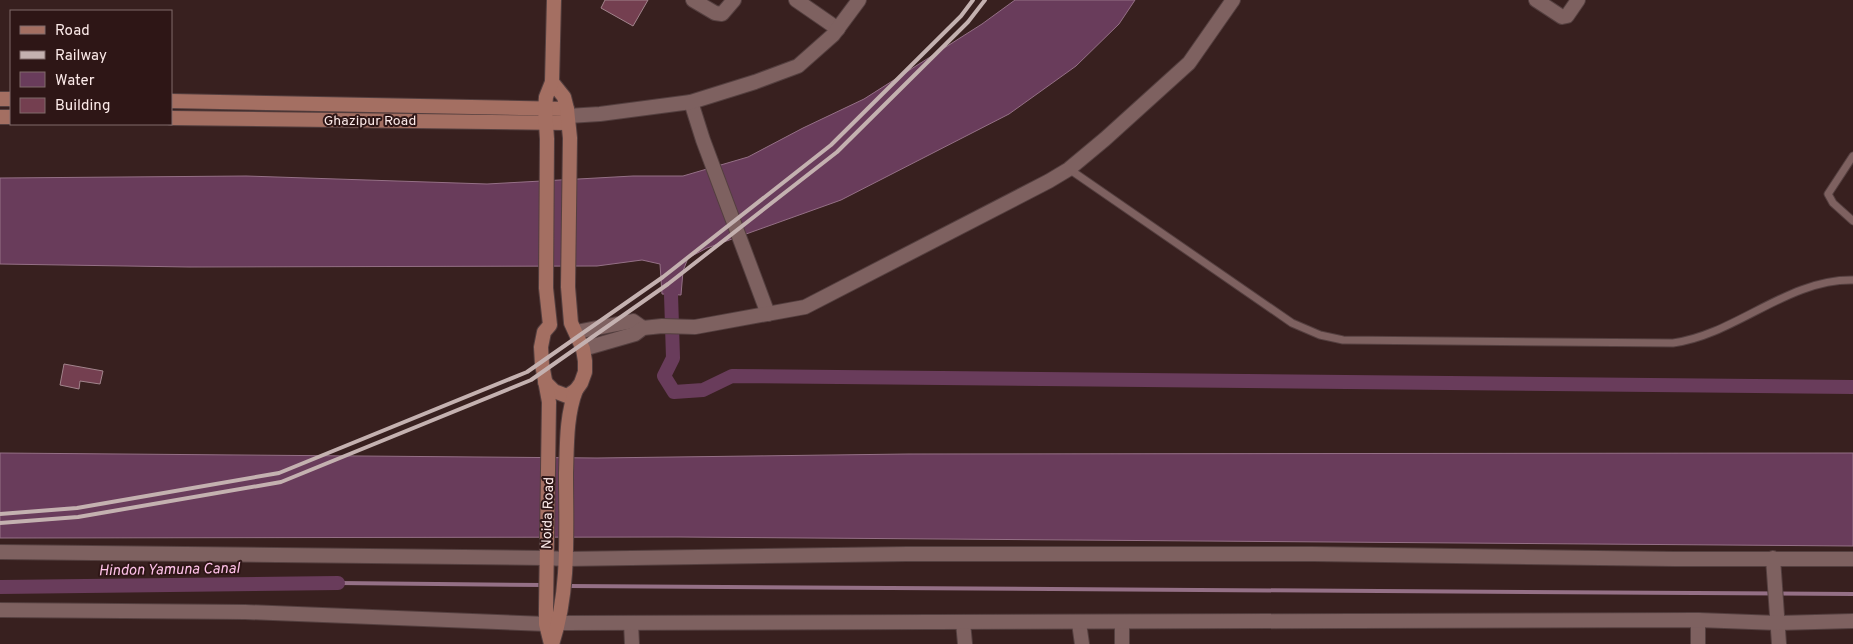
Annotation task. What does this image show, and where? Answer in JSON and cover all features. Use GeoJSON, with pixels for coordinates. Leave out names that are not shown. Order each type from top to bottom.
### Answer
{"type":"FeatureCollection","features":[{"type":"Feature","properties":{"kind":"main road"},"geometry":{"type":"LineString","coordinates":[[550,325],[546,288],[547,138],[545,109],[546,97],[552,82],[554,0]]}},
{"type":"Feature","properties":{"kind":"main road"},"geometry":{"type":"LineString","coordinates":[[552,82],[564,97],[568,116],[570,138],[568,287],[573,327],[583,349],[585,372],[576,390],[567,396],[554,391],[545,382],[541,347],[544,332],[550,325],[562,322],[573,327]]}},
{"type":"Feature","properties":{"kind":"main road","name":"Ghazipur Road"},"geometry":{"type":"LineString","coordinates":[[172,101],[545,109],[568,116]]}},
{"type":"Feature","properties":{"kind":"main road","name":"Ghazipur Road"},"geometry":{"type":"LineString","coordinates":[[172,118],[546,123],[568,116]]}},
{"type":"Feature","properties":{"kind":"main road","name":"Noida Road"},"geometry":{"type":"LineString","coordinates":[[545,382],[549,402],[546,608],[553,623]]}},
{"type":"Feature","properties":{"kind":"main road","name":"Noida Road"},"geometry":{"type":"LineString","coordinates":[[551,644],[553,623],[561,606],[564,578],[567,449],[570,404],[576,390]]}},
{"type":"Feature","properties":{"kind":"street"},"geometry":{"type":"LineString","coordinates":[[693,0],[715,13],[722,14],[734,0]]}},
{"type":"Feature","properties":{"kind":"street"},"geometry":{"type":"LineString","coordinates":[[796,0],[813,5],[838,29]]}},
{"type":"Feature","properties":{"kind":"street"},"geometry":{"type":"LineString","coordinates":[[568,116],[600,114],[691,102],[798,66],[834,35],[860,0]]}},
{"type":"Feature","properties":{"kind":"street"},"geometry":{"type":"LineString","coordinates":[[583,349],[635,334],[643,328],[662,326],[695,327],[805,307],[1049,181],[1070,169],[1106,139],[1189,63],[1233,0]]}},
{"type":"Feature","properties":{"kind":"street"},"geometry":{"type":"LineString","coordinates":[[1536,0],[1562,17],[1567,16],[1578,0]]}},
{"type":"Feature","properties":{"kind":"street"},"geometry":{"type":"LineString","coordinates":[[691,102],[703,140],[768,314]]}},
{"type":"Feature","properties":{"kind":"street"},"geometry":{"type":"LineString","coordinates":[[573,327],[633,321],[643,328]]}},
{"type":"Feature","properties":{"kind":"street"},"geometry":{"type":"LineString","coordinates":[[0,552],[546,554],[565,556],[1313,554],[1674,559],[1773,564],[1853,559]]}},
{"type":"Feature","properties":{"kind":"street"},"geometry":{"type":"LineString","coordinates":[[1773,564],[1780,644]]}},
{"type":"Feature","properties":{"kind":"street"},"geometry":{"type":"LineString","coordinates":[[0,610],[245,612],[553,623],[1698,620],[1778,623],[1853,621]]}},
{"type":"Feature","properties":{"kind":"street"},"geometry":{"type":"LineString","coordinates":[[1698,620],[1698,644]]}},
{"type":"Feature","properties":{"kind":"street"},"geometry":{"type":"LineString","coordinates":[[962,622],[965,644]]}},
{"type":"Feature","properties":{"kind":"street"},"geometry":{"type":"LineString","coordinates":[[1079,622],[1082,644]]}},
{"type":"Feature","properties":{"kind":"street"},"geometry":{"type":"LineString","coordinates":[[1122,622],[1122,644]]}},
{"type":"Feature","properties":{"kind":"street"},"geometry":{"type":"LineString","coordinates":[[631,623],[632,644]]}},
{"type":"Feature","properties":{"kind":"lane"},"geometry":{"type":"LineString","coordinates":[[1853,156],[1828,194],[1829,199],[1853,221]]}},
{"type":"Feature","properties":{"kind":"lane"},"geometry":{"type":"LineString","coordinates":[[1070,169],[1292,323],[1320,335],[1343,340],[1673,343],[1701,337],[1816,284],[1836,280],[1853,280]]}},
{"type":"Feature","properties":{"kind":"water"},"geometry":{"type":"Polygon","coordinates":[[[1015,0],[1135,0],[1119,24],[1076,66],[1009,114],[841,200],[707,248],[688,258],[683,271],[681,295],[662,294],[660,264],[642,260],[597,266],[189,267],[0,264],[0,178],[246,176],[487,184],[633,176],[683,176],[748,157],[864,99],[982,24],[1015,0]]]}},
{"type":"Feature","properties":{"kind":"water"},"geometry":{"type":"Polygon","coordinates":[[[0,453],[597,458],[908,454],[1853,453],[1853,546],[679,537],[0,538],[0,453]]]}},
{"type":"Feature","properties":{"kind":"building"},"geometry":{"type":"Polygon","coordinates":[[[605,0],[648,0],[633,26],[601,8],[605,0]]]}},
{"type":"Feature","properties":{"kind":"building"},"geometry":{"type":"Polygon","coordinates":[[[64,364],[103,371],[100,384],[80,381],[79,389],[60,385],[64,364]]]}},
{"type":"Feature","properties":{"kind":"waterway"},"geometry":{"type":"LineString","coordinates":[[671,294],[673,358],[664,376],[674,392],[703,390],[732,376],[1853,387]]}},
{"type":"Feature","properties":{"kind":"waterway"},"geometry":{"type":"LineString","coordinates":[[338,583],[543,585]]}},
{"type":"Feature","properties":{"kind":"waterway","name":"Hindon Yamuna Canal"},"geometry":{"type":"LineString","coordinates":[[0,587],[338,583]]}},
{"type":"Feature","properties":{"kind":"waterway"},"geometry":{"type":"LineString","coordinates":[[568,586],[1853,594]]}},
{"type":"Feature","properties":{"kind":"railway"},"geometry":{"type":"LineString","coordinates":[[0,514],[77,508],[279,473],[527,372],[663,277],[831,145],[961,16],[973,0]]}},
{"type":"Feature","properties":{"kind":"railway"},"geometry":{"type":"LineString","coordinates":[[0,523],[78,517],[281,482],[531,380],[668,284],[837,152],[968,22],[985,0]]}}]}
